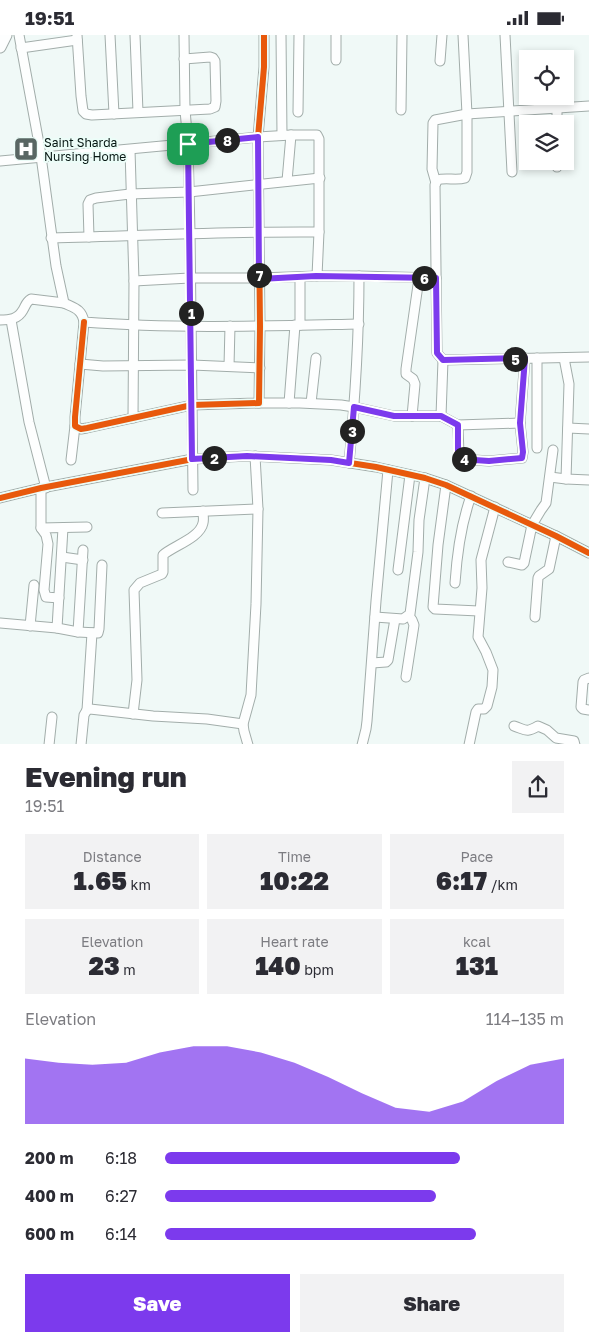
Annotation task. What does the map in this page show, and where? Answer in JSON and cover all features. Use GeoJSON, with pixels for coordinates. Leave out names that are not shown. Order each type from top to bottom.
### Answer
{"type":"FeatureCollection","features":[{"type":"Feature","properties":{"kind":"main road"},"geometry":{"type":"LineString","coordinates":[[0,47],[6,35]]}},
{"type":"Feature","properties":{"kind":"street"},"geometry":{"type":"LineString","coordinates":[[19,35],[41,157],[51,238],[64,303]]}},
{"type":"Feature","properties":{"kind":"street"},"geometry":{"type":"LineString","coordinates":[[110,35],[114,114]]}},
{"type":"Feature","properties":{"kind":"street"},"geometry":{"type":"LineString","coordinates":[[135,35],[138,112]]}},
{"type":"Feature","properties":{"kind":"street"},"geometry":{"type":"LineString","coordinates":[[184,35],[192,326],[193,490]]}},
{"type":"Feature","properties":{"kind":"street"},"geometry":{"type":"LineString","coordinates":[[259,403],[258,137],[264,67],[264,35]]}},
{"type":"Feature","properties":{"kind":"street"},"geometry":{"type":"LineString","coordinates":[[281,35],[287,135],[287,181]]}},
{"type":"Feature","properties":{"kind":"street"},"geometry":{"type":"LineString","coordinates":[[298,112],[299,35]]}},
{"type":"Feature","properties":{"kind":"street"},"geometry":{"type":"LineString","coordinates":[[336,35],[336,60]]}},
{"type":"Feature","properties":{"kind":"street"},"geometry":{"type":"LineString","coordinates":[[401,111],[402,35]]}},
{"type":"Feature","properties":{"kind":"street"},"geometry":{"type":"LineString","coordinates":[[440,61],[442,35]]}},
{"type":"Feature","properties":{"kind":"street"},"geometry":{"type":"LineString","coordinates":[[436,183],[442,179],[460,180],[465,178],[467,172],[463,35]]}},
{"type":"Feature","properties":{"kind":"street"},"geometry":{"type":"LineString","coordinates":[[505,35],[512,172]]}},
{"type":"Feature","properties":{"kind":"street"},"geometry":{"type":"LineString","coordinates":[[21,47],[77,38],[83,111],[86,114],[92,115],[210,109],[215,107],[215,61],[210,57],[184,59]]}},
{"type":"Feature","properties":{"kind":"street"},"geometry":{"type":"LineString","coordinates":[[441,416],[443,360],[437,353],[436,183],[432,169],[433,121],[466,114],[589,106]]}},
{"type":"Feature","properties":{"kind":"street"},"geometry":{"type":"LineString","coordinates":[[557,108],[557,115]]}},
{"type":"Feature","properties":{"kind":"street"},"geometry":{"type":"LineString","coordinates":[[0,161],[258,137],[316,135],[319,139],[320,178],[316,276]]}},
{"type":"Feature","properties":{"kind":"street"},"geometry":{"type":"LineString","coordinates":[[130,150],[130,194],[134,236],[133,418]]}},
{"type":"Feature","properties":{"kind":"street"},"geometry":{"type":"LineString","coordinates":[[89,237],[88,208],[90,200],[96,198],[320,178]]}},
{"type":"Feature","properties":{"kind":"street"},"geometry":{"type":"LineString","coordinates":[[51,238],[190,233],[319,232]]}},
{"type":"Feature","properties":{"kind":"street"},"geometry":{"type":"LineString","coordinates":[[134,281],[316,276],[436,278]]}},
{"type":"Feature","properties":{"kind":"street"},"geometry":{"type":"LineString","coordinates":[[349,463],[359,324],[359,276]]}},
{"type":"Feature","properties":{"kind":"street"},"geometry":{"type":"LineString","coordinates":[[289,403],[298,325],[300,277]]}},
{"type":"Feature","properties":{"kind":"street"},"geometry":{"type":"LineString","coordinates":[[412,416],[415,384],[413,379],[406,373],[406,369],[419,278]]}},
{"type":"Feature","properties":{"kind":"street"},"geometry":{"type":"LineString","coordinates":[[0,320],[11,320],[20,315],[26,303],[31,299],[64,303],[82,313],[84,322],[75,417],[76,426],[71,460]]}},
{"type":"Feature","properties":{"kind":"street"},"geometry":{"type":"LineString","coordinates":[[11,320],[29,422],[44,488],[41,528],[46,535],[48,544],[44,590],[46,597],[59,598]]}},
{"type":"Feature","properties":{"kind":"street"},"geometry":{"type":"LineString","coordinates":[[84,322],[134,326],[230,327],[359,324]]}},
{"type":"Feature","properties":{"kind":"street"},"geometry":{"type":"LineString","coordinates":[[229,366],[230,327]]}},
{"type":"Feature","properties":{"kind":"street"},"geometry":{"type":"LineString","coordinates":[[564,357],[569,384],[566,479]]}},
{"type":"Feature","properties":{"kind":"street"},"geometry":{"type":"LineString","coordinates":[[443,360],[589,357]]}},
{"type":"Feature","properties":{"kind":"street"},"geometry":{"type":"LineString","coordinates":[[311,403],[316,358]]}},
{"type":"Feature","properties":{"kind":"street"},"geometry":{"type":"LineString","coordinates":[[458,425],[460,458],[489,461],[522,457],[520,423],[525,358]]}},
{"type":"Feature","properties":{"kind":"street"},"geometry":{"type":"LineString","coordinates":[[537,358],[537,448]]}},
{"type":"Feature","properties":{"kind":"street"},"geometry":{"type":"LineString","coordinates":[[80,364],[103,366],[192,365],[260,367]]}},
{"type":"Feature","properties":{"kind":"street"},"geometry":{"type":"LineString","coordinates":[[76,426],[81,429],[88,428],[192,405],[259,403],[311,403],[354,407],[394,416],[441,416],[458,425],[520,423]]}},
{"type":"Feature","properties":{"kind":"street"},"geometry":{"type":"LineString","coordinates":[[568,428],[589,429]]}},
{"type":"Feature","properties":{"kind":"street"},"geometry":{"type":"LineString","coordinates":[[508,562],[519,565],[523,564],[532,525],[546,503],[553,450]]}},
{"type":"Feature","properties":{"kind":"street"},"geometry":{"type":"LineString","coordinates":[[0,498],[192,459],[255,457],[331,460],[425,478],[446,485],[589,553]]}},
{"type":"Feature","properties":{"kind":"street"},"geometry":{"type":"LineString","coordinates":[[248,744],[243,724],[251,695],[256,604],[258,509],[255,457]]}},
{"type":"Feature","properties":{"kind":"street"},"geometry":{"type":"LineString","coordinates":[[362,744],[366,729],[388,470]]}},
{"type":"Feature","properties":{"kind":"street"},"geometry":{"type":"LineString","coordinates":[[398,570],[410,475]]}},
{"type":"Feature","properties":{"kind":"street"},"geometry":{"type":"LineString","coordinates":[[550,477],[589,480]]}},
{"type":"Feature","properties":{"kind":"street"},"geometry":{"type":"LineString","coordinates":[[375,617],[403,619],[408,616],[411,608],[418,552],[419,519],[425,478]]}},
{"type":"Feature","properties":{"kind":"street"},"geometry":{"type":"LineString","coordinates":[[446,485],[438,545],[433,607],[435,609],[479,611]]}},
{"type":"Feature","properties":{"kind":"street"},"geometry":{"type":"LineString","coordinates":[[455,583],[460,538],[470,496]]}},
{"type":"Feature","properties":{"kind":"street"},"geometry":{"type":"LineString","coordinates":[[469,744],[478,709],[484,709],[487,706],[492,687],[492,666],[478,637],[482,588],[481,560],[495,507]]}},
{"type":"Feature","properties":{"kind":"street"},"geometry":{"type":"LineString","coordinates":[[162,513],[258,509]]}},
{"type":"Feature","properties":{"kind":"street"},"geometry":{"type":"LineString","coordinates":[[132,714],[136,680],[134,590],[140,583],[162,575],[163,555],[187,541],[199,531],[203,525],[203,511]]}},
{"type":"Feature","properties":{"kind":"street"},"geometry":{"type":"LineString","coordinates":[[41,528],[87,527]]}},
{"type":"Feature","properties":{"kind":"street"},"geometry":{"type":"LineString","coordinates":[[57,628],[64,528]]}},
{"type":"Feature","properties":{"kind":"street"},"geometry":{"type":"LineString","coordinates":[[535,617],[538,576],[549,569],[556,536]]}},
{"type":"Feature","properties":{"kind":"street"},"geometry":{"type":"LineString","coordinates":[[78,632],[83,550]]}},
{"type":"Feature","properties":{"kind":"street"},"geometry":{"type":"LineString","coordinates":[[62,557],[82,560]]}},
{"type":"Feature","properties":{"kind":"street"},"geometry":{"type":"LineString","coordinates":[[0,623],[98,633],[100,629],[102,565]]}},
{"type":"Feature","properties":{"kind":"street"},"geometry":{"type":"LineString","coordinates":[[30,626],[34,585]]}},
{"type":"Feature","properties":{"kind":"street"},"geometry":{"type":"LineString","coordinates":[[406,677],[414,625],[408,616]]}},
{"type":"Feature","properties":{"kind":"street"},"geometry":{"type":"LineString","coordinates":[[372,663],[386,662],[388,660],[395,619]]}},
{"type":"Feature","properties":{"kind":"street"},"geometry":{"type":"LineString","coordinates":[[81,744],[84,715],[87,710],[92,633]]}},
{"type":"Feature","properties":{"kind":"street"},"geometry":{"type":"LineString","coordinates":[[589,678],[583,682],[581,707],[582,709],[589,710]]}},
{"type":"Feature","properties":{"kind":"street"},"geometry":{"type":"LineString","coordinates":[[87,710],[96,709],[243,724]]}},
{"type":"Feature","properties":{"kind":"street"},"geometry":{"type":"LineString","coordinates":[[49,744],[52,717]]}},
{"type":"Feature","properties":{"kind":"street"},"geometry":{"type":"LineString","coordinates":[[514,726],[528,731],[538,726],[542,727],[556,738],[574,741],[575,744]]}},
{"type":"Feature","properties":{"kind":"cycle path"},"geometry":{"type":"LineString","coordinates":[[84,322],[75,417],[75,426],[81,429],[192,405],[259,403],[258,137],[264,67],[264,35]]}},
{"type":"Feature","properties":{"kind":"cycle path"},"geometry":{"type":"LineString","coordinates":[[0,498],[41,488],[193,459],[247,456],[331,460],[376,467],[425,478],[446,485],[589,553]]}},
{"type":"Feature","properties":{"kind":"place","name":"Saint Sharda Nursing Home"},"geometry":{"type":"Point","coordinates":[26,149]}},
{"type":"Feature","properties":{"kind":"route"},"geometry":{"type":"LineString","coordinates":[[258,137],[259,279],[316,276],[436,278],[437,353],[443,360],[525,358],[520,423],[522,458],[489,461],[460,459],[458,455],[458,425],[441,416],[394,416],[354,407],[349,463],[331,460],[247,456],[192,459],[192,326],[188,144],[258,137]]}}]}
